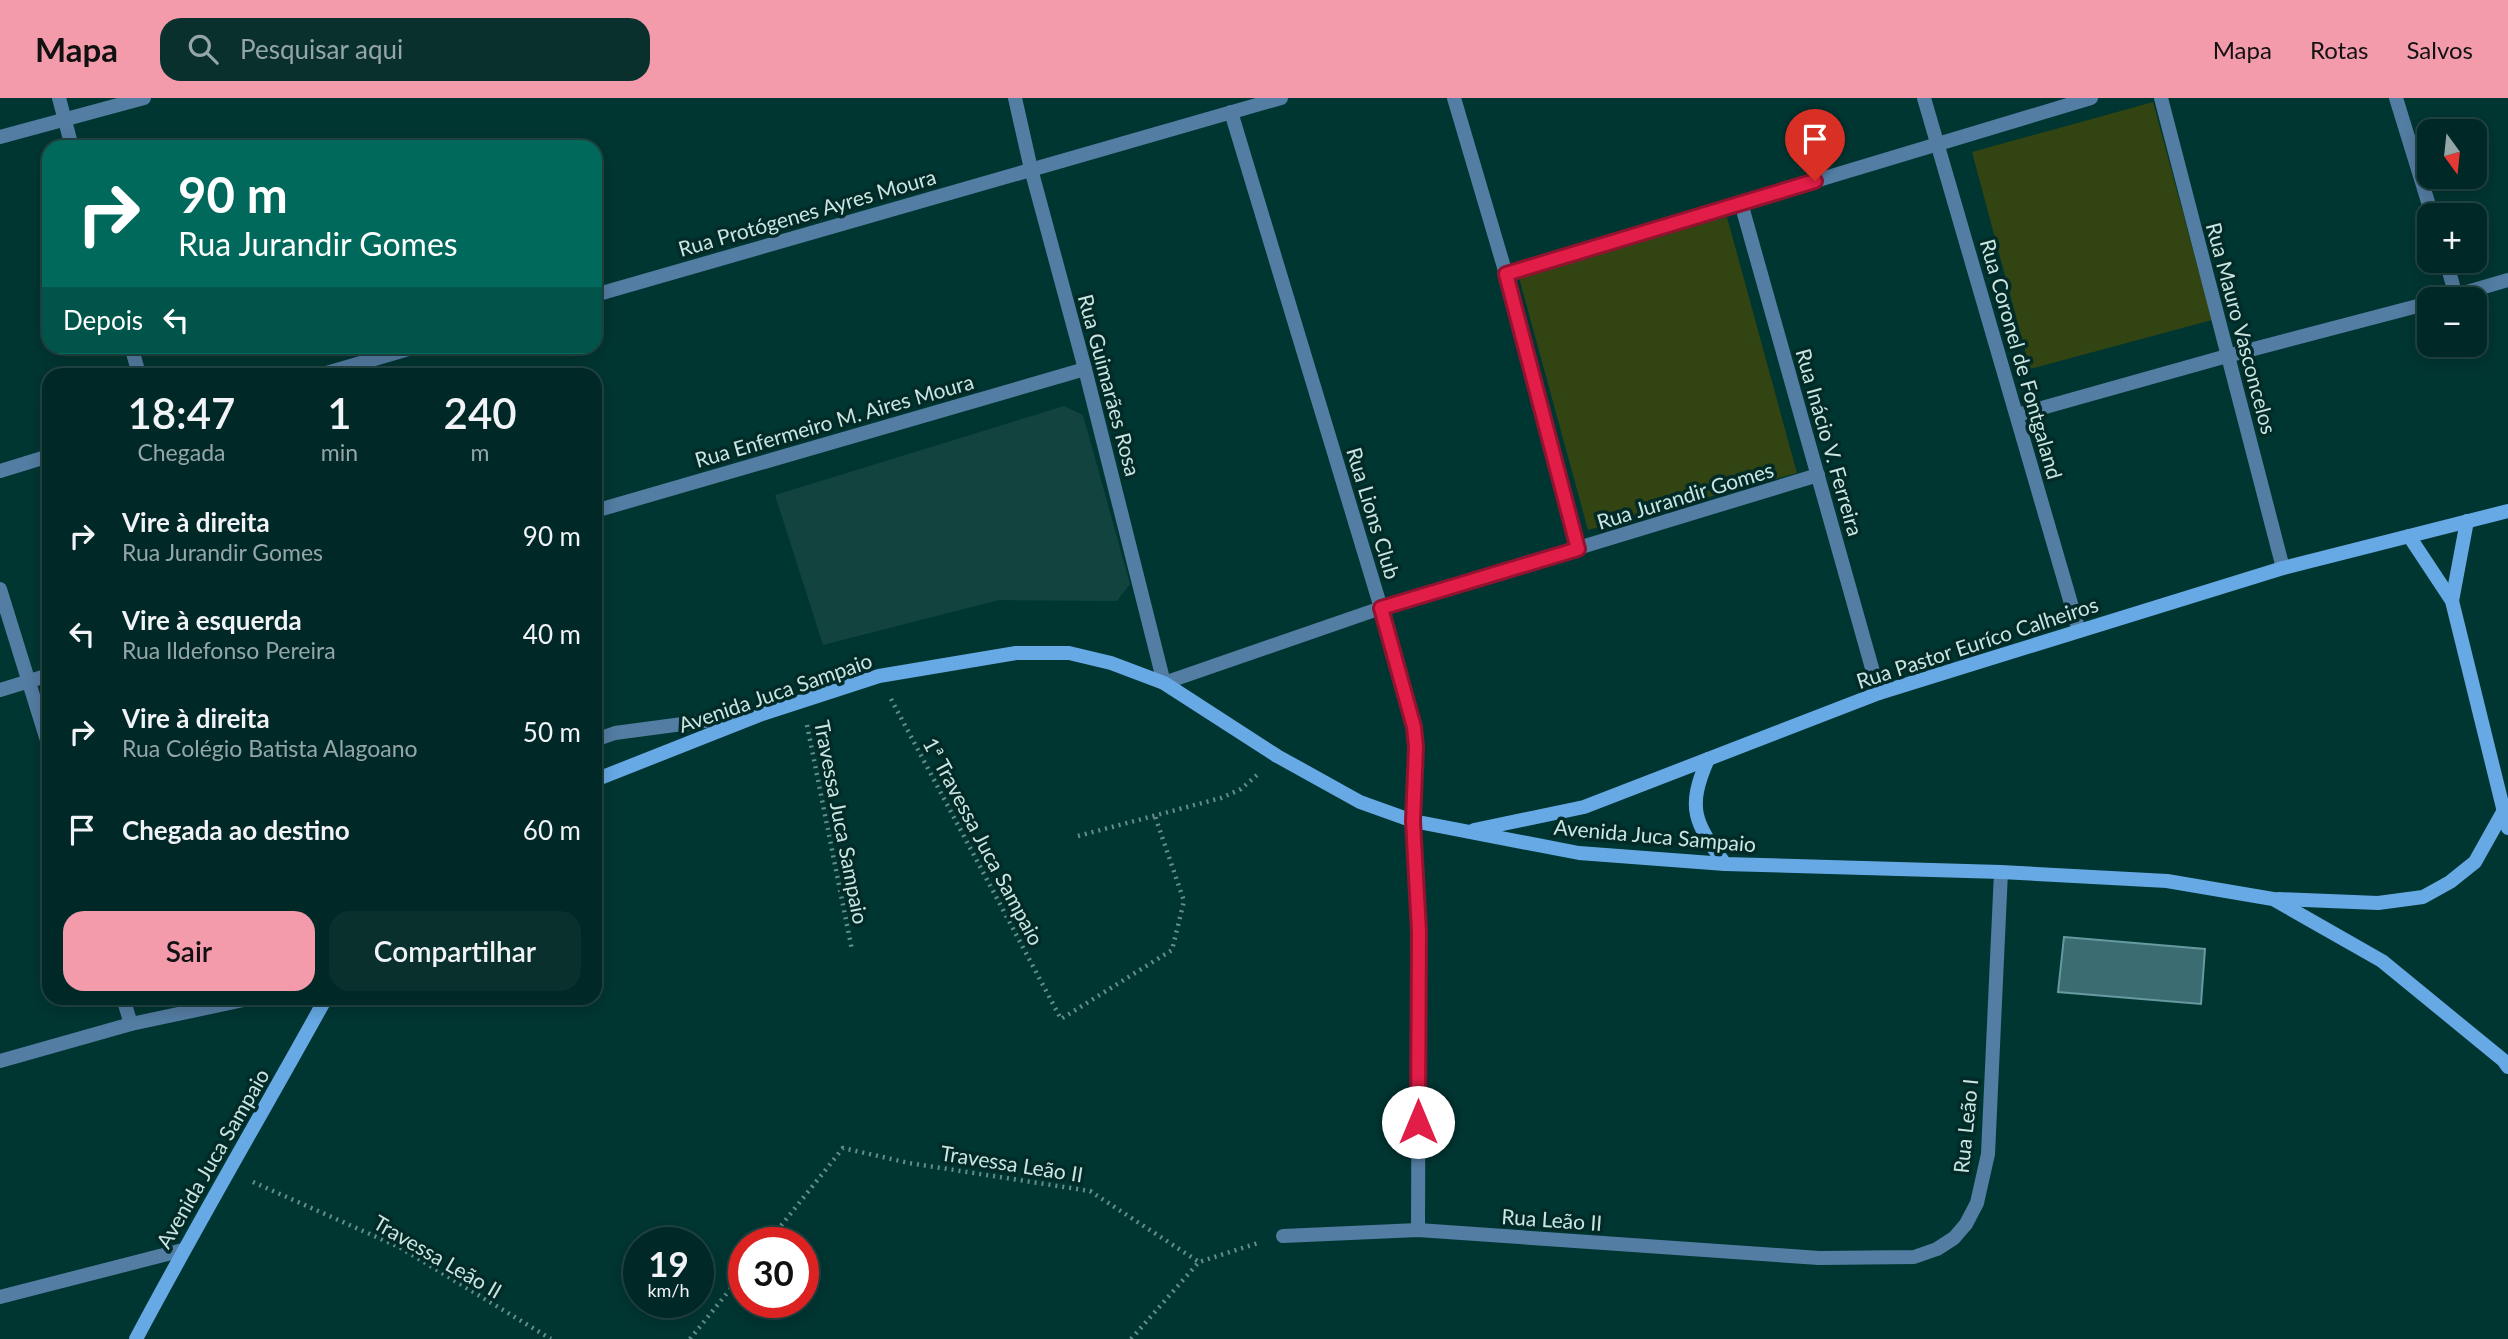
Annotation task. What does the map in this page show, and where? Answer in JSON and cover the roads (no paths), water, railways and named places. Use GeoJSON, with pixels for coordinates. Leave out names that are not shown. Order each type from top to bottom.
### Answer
{"type":"FeatureCollection","features":[{"type":"Feature","properties":{"kind":"main road","name":"Rua Pastor Euríco Calheiros"},"geometry":{"type":"LineString","coordinates":[[1466,831],[1584,807],[1879,693],[2283,568],[2508,511]]}},
{"type":"Feature","properties":{"kind":"main road"},"geometry":{"type":"LineString","coordinates":[[2452,601],[2467,521]]}},
{"type":"Feature","properties":{"kind":"main road"},"geometry":{"type":"LineString","coordinates":[[2409,536],[2452,601],[2508,828]]}},
{"type":"Feature","properties":{"kind":"main road","name":"Avenida Juca Sampaio"},"geometry":{"type":"LineString","coordinates":[[602,777],[762,714],[879,677],[1016,653],[1069,653],[1111,663],[1164,683],[1277,756],[1360,802],[1413,821],[1579,853],[1725,864],[2001,872],[2167,881],[2273,899],[2382,961],[2506,1058]]}},
{"type":"Feature","properties":{"kind":"main road"},"geometry":{"type":"LineString","coordinates":[[1709,759],[1701,776],[1696,803],[1697,816],[1703,834],[1725,864]]}},
{"type":"Feature","properties":{"kind":"main road"},"geometry":{"type":"LineString","coordinates":[[2273,899],[2378,903],[2423,897],[2450,882],[2475,862],[2503,812]]}},
{"type":"Feature","properties":{"kind":"main road","name":"Avenida Juca Sampaio"},"geometry":{"type":"LineString","coordinates":[[136,1339],[183,1250],[322,1005]]}},
{"type":"Feature","properties":{"kind":"street"},"geometry":{"type":"LineString","coordinates":[[59,98],[70,140]]}},
{"type":"Feature","properties":{"kind":"street"},"geometry":{"type":"LineString","coordinates":[[0,137],[144,98]]}},
{"type":"Feature","properties":{"kind":"street","name":"Rua Guimarães Rosa"},"geometry":{"type":"LineString","coordinates":[[1016,98],[1031,169],[1085,369],[1164,683]]}},
{"type":"Feature","properties":{"kind":"street","name":"Rua Protógenes Ayres Moura"},"geometry":{"type":"LineString","coordinates":[[602,293],[1281,98]]}},
{"type":"Feature","properties":{"kind":"street"},"geometry":{"type":"LineString","coordinates":[[1454,98],[1506,274],[1578,549]]}},
{"type":"Feature","properties":{"kind":"street","name":"Rua Coronel de Fontgaland"},"geometry":{"type":"LineString","coordinates":[[1924,98],[2079,631]]}},
{"type":"Feature","properties":{"kind":"street"},"geometry":{"type":"LineString","coordinates":[[1506,274],[2091,98]]}},
{"type":"Feature","properties":{"kind":"street","name":"Rua Mauro Vasconcelos"},"geometry":{"type":"LineString","coordinates":[[2161,98],[2283,568]]}},
{"type":"Feature","properties":{"kind":"street"},"geometry":{"type":"LineString","coordinates":[[2396,98],[2428,203]]}},
{"type":"Feature","properties":{"kind":"street","name":"Rua Lions Club"},"geometry":{"type":"LineString","coordinates":[[1231,112],[1381,608],[1414,727],[1416,747],[1413,821],[1419,932],[1418,1230]]}},
{"type":"Feature","properties":{"kind":"street","name":"Rua Inácio V. Ferreira"},"geometry":{"type":"LineString","coordinates":[[1741,203],[1879,693]]}},
{"type":"Feature","properties":{"kind":"street"},"geometry":{"type":"LineString","coordinates":[[2485,287],[2508,280]]}},
{"type":"Feature","properties":{"kind":"street"},"geometry":{"type":"LineString","coordinates":[[2017,415],[2417,306]]}},
{"type":"Feature","properties":{"kind":"street"},"geometry":{"type":"LineString","coordinates":[[344,368],[392,354]]}},
{"type":"Feature","properties":{"kind":"street","name":"Rua Enfermeiro M. Aires Moura"},"geometry":{"type":"LineString","coordinates":[[602,510],[1085,369]]}},
{"type":"Feature","properties":{"kind":"street"},"geometry":{"type":"LineString","coordinates":[[0,471],[42,458]]}},
{"type":"Feature","properties":{"kind":"street","name":"Rua Jurandir Gomes"},"geometry":{"type":"LineString","coordinates":[[1164,683],[1381,608],[1818,475]]}},
{"type":"Feature","properties":{"kind":"street"},"geometry":{"type":"LineString","coordinates":[[0,589],[42,723]]}},
{"type":"Feature","properties":{"kind":"street"},"geometry":{"type":"LineString","coordinates":[[0,690],[42,677]]}},
{"type":"Feature","properties":{"kind":"street"},"geometry":{"type":"LineString","coordinates":[[602,738],[615,733],[762,714]]}},
{"type":"Feature","properties":{"kind":"street","name":"Rua Leão I"},"geometry":{"type":"LineString","coordinates":[[1819,1258],[1914,1257],[1937,1249],[1954,1238],[1966,1224],[1977,1203],[1988,1154],[2001,872]]}},
{"type":"Feature","properties":{"kind":"street"},"geometry":{"type":"LineString","coordinates":[[125,1005],[131,1024]]}},
{"type":"Feature","properties":{"kind":"street"},"geometry":{"type":"LineString","coordinates":[[0,1061],[131,1024],[220,1005]]}},
{"type":"Feature","properties":{"kind":"street","name":"Rua Leão II"},"geometry":{"type":"LineString","coordinates":[[1283,1236],[1418,1230],[1819,1258]]}},
{"type":"Feature","properties":{"kind":"street"},"geometry":{"type":"LineString","coordinates":[[0,1297],[183,1250]]}}]}
